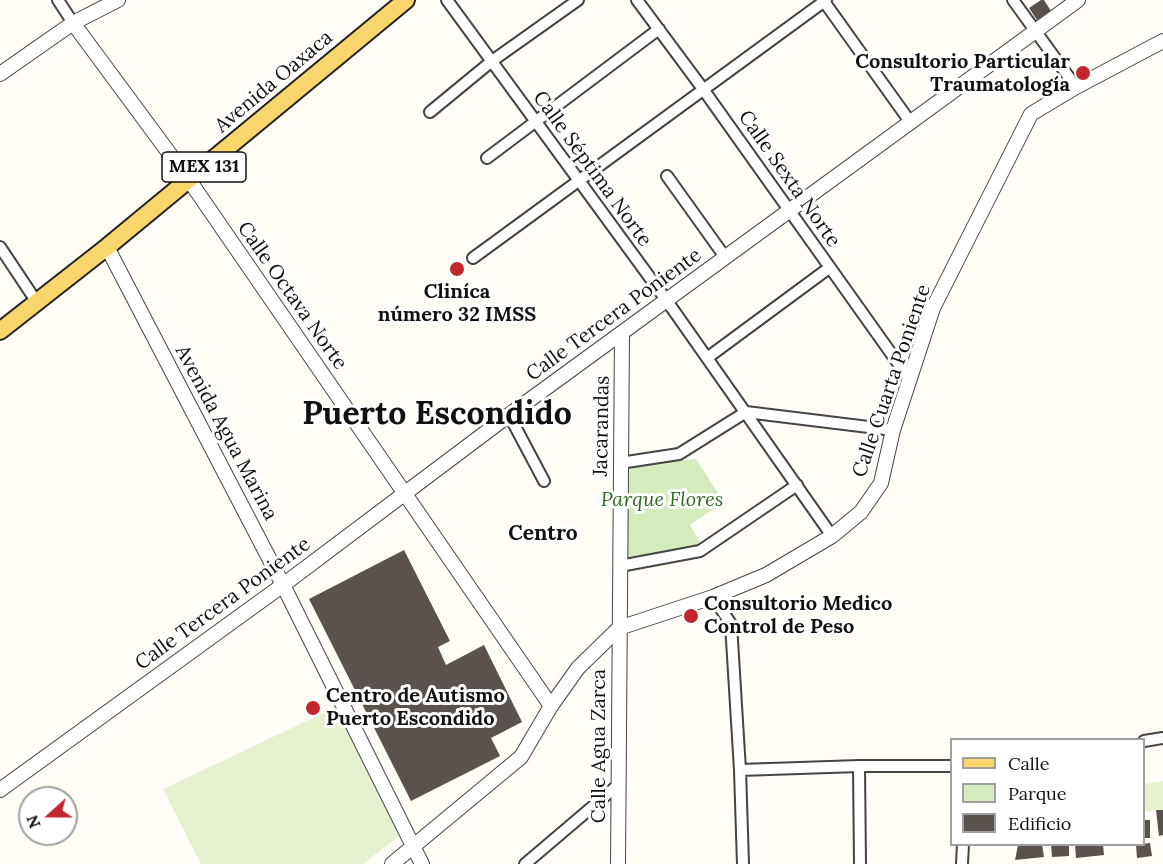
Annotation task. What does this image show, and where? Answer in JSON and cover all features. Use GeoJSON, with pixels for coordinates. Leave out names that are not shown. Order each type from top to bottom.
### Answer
{"type":"FeatureCollection","features":[{"type":"Feature","properties":{"kind":"main road","name":"Avenida Oaxaca"},"geometry":{"type":"LineString","coordinates":[[0,331],[189,180],[406,0]]}},
{"type":"Feature","properties":{"kind":"street","name":"Calle Octava Norte"},"geometry":{"type":"LineString","coordinates":[[58,0],[189,180],[551,706]]}},
{"type":"Feature","properties":{"kind":"street"},"geometry":{"type":"LineString","coordinates":[[0,74],[73,22],[118,0]]}},
{"type":"Feature","properties":{"kind":"street","name":"Calle Séptima Norte"},"geometry":{"type":"LineString","coordinates":[[447,0],[667,301],[832,536]]}},
{"type":"Feature","properties":{"kind":"street"},"geometry":{"type":"LineString","coordinates":[[430,112],[492,62],[578,0]]}},
{"type":"Feature","properties":{"kind":"street","name":"Calle Sexta Norte"},"geometry":{"type":"LineString","coordinates":[[637,0],[704,89],[910,380]]}},
{"type":"Feature","properties":{"kind":"street"},"geometry":{"type":"LineString","coordinates":[[473,258],[824,0],[911,123]]}},
{"type":"Feature","properties":{"kind":"street"},"geometry":{"type":"LineString","coordinates":[[1013,0],[1076,87]]}},
{"type":"Feature","properties":{"kind":"street","name":"Calle Tercera Poniente"},"geometry":{"type":"LineString","coordinates":[[0,790],[283,585],[509,415],[1077,0]]}},
{"type":"Feature","properties":{"kind":"street"},"geometry":{"type":"LineString","coordinates":[[487,158],[659,29]]}},
{"type":"Feature","properties":{"kind":"street","name":"Calle Cuarta Poniente"},"geometry":{"type":"LineString","coordinates":[[392,864],[521,757],[551,706],[578,668],[619,628],[713,597],[766,575],[832,536],[861,512],[881,483],[893,430],[933,308],[1031,114],[1076,87],[1163,42]]}},
{"type":"Feature","properties":{"kind":"street"},"geometry":{"type":"LineString","coordinates":[[667,176],[725,257]]}},
{"type":"Feature","properties":{"kind":"street"},"geometry":{"type":"LineString","coordinates":[[0,247],[36,301]]}},
{"type":"Feature","properties":{"kind":"street","name":"Avenida Agua Marina"},"geometry":{"type":"LineString","coordinates":[[106,247],[283,585],[422,864]]}},
{"type":"Feature","properties":{"kind":"street"},"geometry":{"type":"LineString","coordinates":[[707,358],[829,268]]}},
{"type":"Feature","properties":{"kind":"street","name":"Jacarandas"},"geometry":{"type":"LineString","coordinates":[[619,628],[622,334]]}},
{"type":"Feature","properties":{"kind":"street"},"geometry":{"type":"LineString","coordinates":[[620,463],[679,454],[746,412],[893,430]]}},
{"type":"Feature","properties":{"kind":"street"},"geometry":{"type":"LineString","coordinates":[[509,415],[544,481]]}},
{"type":"Feature","properties":{"kind":"street"},"geometry":{"type":"LineString","coordinates":[[620,566],[700,551],[797,485]]}},
{"type":"Feature","properties":{"kind":"street"},"geometry":{"type":"LineString","coordinates":[[713,597],[731,624],[743,864]]}},
{"type":"Feature","properties":{"kind":"street","name":"Calle Agua Zarca"},"geometry":{"type":"LineString","coordinates":[[618,864],[619,628]]}},
{"type":"Feature","properties":{"kind":"street"},"geometry":{"type":"LineString","coordinates":[[1145,741],[1163,738]]}},
{"type":"Feature","properties":{"kind":"street"},"geometry":{"type":"LineString","coordinates":[[860,766],[860,864]]}},
{"type":"Feature","properties":{"kind":"street"},"geometry":{"type":"LineString","coordinates":[[740,770],[950,766]]}},
{"type":"Feature","properties":{"kind":"street"},"geometry":{"type":"LineString","coordinates":[[525,864],[618,785]]}},
{"type":"Feature","properties":{"kind":"street"},"geometry":{"type":"LineString","coordinates":[[963,846],[963,864]]}},
{"type":"Feature","properties":{"kind":"green space","name":"Parque Flores"},"geometry":{"type":"Polygon","coordinates":[[[696,459],[724,502],[690,525],[703,547],[623,561],[624,466],[696,459]]]}},
{"type":"Feature","properties":{"kind":"green space"},"geometry":{"type":"Polygon","coordinates":[[[336,707],[399,836],[363,864],[201,864],[163,789],[336,707]]]}},
{"type":"Feature","properties":{"kind":"green space"},"geometry":{"type":"Polygon","coordinates":[[[1163,781],[1163,810],[1145,812],[1145,784],[1163,781]]]}},
{"type":"Feature","properties":{"kind":"building"},"geometry":{"type":"Polygon","coordinates":[[[1044,0],[1051,11],[1037,20],[1029,8],[1044,0]]]}},
{"type":"Feature","properties":{"kind":"building"},"geometry":{"type":"Polygon","coordinates":[[[404,550],[450,641],[438,647],[446,665],[484,645],[522,722],[491,738],[500,756],[411,801],[309,599],[404,550]]]}},
{"type":"Feature","properties":{"kind":"building"},"geometry":{"type":"Polygon","coordinates":[[[1156,810],[1163,810],[1163,835],[1159,836],[1156,810]]]}},
{"type":"Feature","properties":{"kind":"building"},"geometry":{"type":"Polygon","coordinates":[[[1145,820],[1150,820],[1150,838],[1145,838],[1145,820]]]}},
{"type":"Feature","properties":{"kind":"building"},"geometry":{"type":"Polygon","coordinates":[[[1150,843],[1152,856],[1137,858],[1136,846],[1145,846],[1145,844],[1150,843]]]}},
{"type":"Feature","properties":{"kind":"building"},"geometry":{"type":"Polygon","coordinates":[[[1018,846],[1042,846],[1044,857],[1015,860],[1018,846]]]}},
{"type":"Feature","properties":{"kind":"building"},"geometry":{"type":"Polygon","coordinates":[[[1051,846],[1069,846],[1069,856],[1052,857],[1051,846]]]}},
{"type":"Feature","properties":{"kind":"building"},"geometry":{"type":"Polygon","coordinates":[[[1075,846],[1103,846],[1104,855],[1076,858],[1075,846]]]}},
{"type":"Feature","properties":{"kind":"place","name":"Consultorio Particular Traumatología"},"geometry":{"type":"Point","coordinates":[1083,73]}},
{"type":"Feature","properties":{"kind":"place","name":"Cliníca número 32 IMSS"},"geometry":{"type":"Point","coordinates":[457,269]}},
{"type":"Feature","properties":{"kind":"place","name":"Consultorio Medico Control de Peso"},"geometry":{"type":"Point","coordinates":[691,616]}},
{"type":"Feature","properties":{"kind":"place","name":"Centro de Autismo Puerto Escondido"},"geometry":{"type":"Point","coordinates":[313,708]}},
{"type":"Feature","properties":{"kind":"district","name":"Puerto Escondido"},"geometry":{"type":"Point","coordinates":[437,415]}},
{"type":"Feature","properties":{"kind":"district","name":"Centro"},"geometry":{"type":"Point","coordinates":[543,534]}}]}
